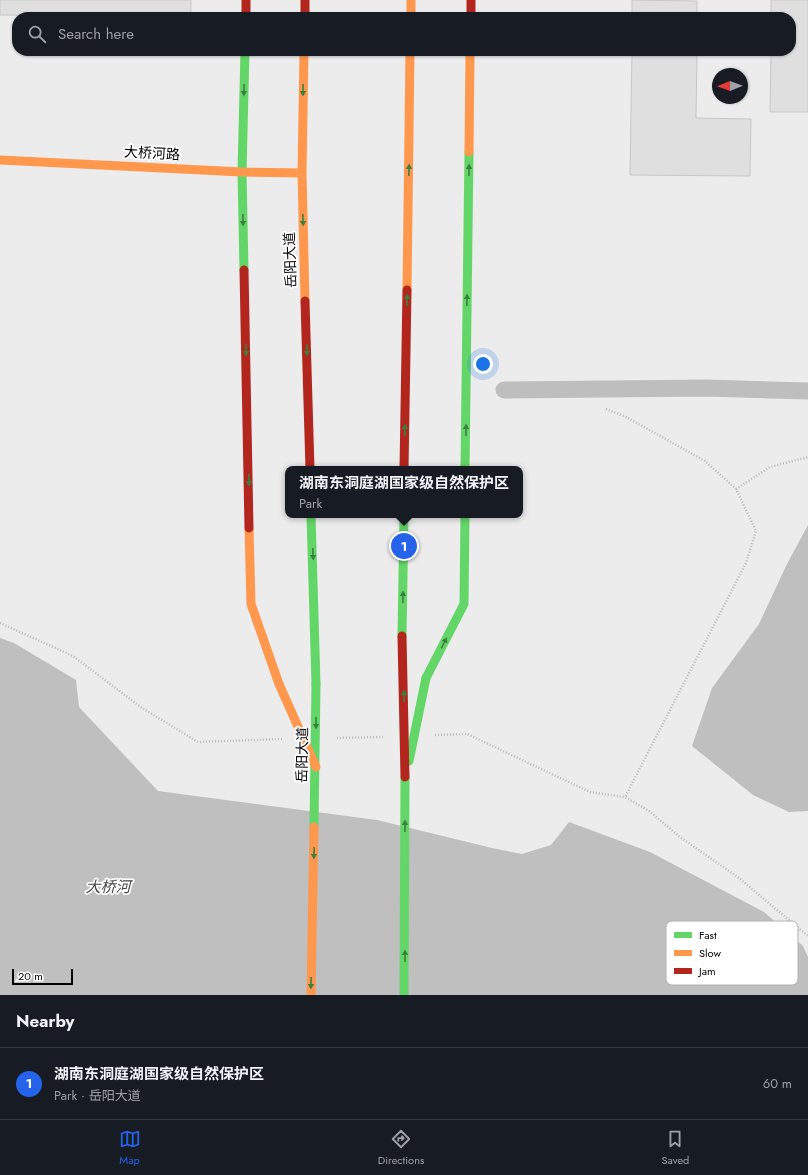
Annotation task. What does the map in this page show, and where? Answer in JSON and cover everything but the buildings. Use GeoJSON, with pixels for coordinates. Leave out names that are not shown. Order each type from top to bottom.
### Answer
{"type":"FeatureCollection","features":[{"type":"Feature","properties":{"kind":"main road"},"geometry":{"type":"LineString","coordinates":[[246,0],[246,12]]}},
{"type":"Feature","properties":{"kind":"main road"},"geometry":{"type":"LineString","coordinates":[[305,0],[305,12]]}},
{"type":"Feature","properties":{"kind":"main road"},"geometry":{"type":"LineString","coordinates":[[411,0],[411,12]]}},
{"type":"Feature","properties":{"kind":"main road"},"geometry":{"type":"LineString","coordinates":[[471,0],[471,12]]}},
{"type":"Feature","properties":{"kind":"main road"},"geometry":{"type":"LineString","coordinates":[[245,56],[242,172],[251,604],[280,684],[316,767]]}},
{"type":"Feature","properties":{"kind":"main road","name":"岳阳大道"},"geometry":{"type":"LineString","coordinates":[[304,56],[302,173],[310,466]]}},
{"type":"Feature","properties":{"kind":"main road"},"geometry":{"type":"LineString","coordinates":[[404,466],[410,56]]}},
{"type":"Feature","properties":{"kind":"main road"},"geometry":{"type":"LineString","coordinates":[[465,466],[470,56]]}},
{"type":"Feature","properties":{"kind":"main road","name":"大桥河路"},"geometry":{"type":"LineString","coordinates":[[0,160],[242,172],[302,173]]}},
{"type":"Feature","properties":{"kind":"main road","name":"岳阳大道"},"geometry":{"type":"LineString","coordinates":[[311,995],[316,767],[316,684],[312,518]]}},
{"type":"Feature","properties":{"kind":"main road"},"geometry":{"type":"LineString","coordinates":[[404,518],[402,636],[406,776],[404,995]]}},
{"type":"Feature","properties":{"kind":"main road"},"geometry":{"type":"LineString","coordinates":[[406,776],[426,678],[464,604],[465,518]]}},
{"type":"Feature","properties":{"kind":"street"},"geometry":{"type":"LineString","coordinates":[[504,390],[706,388],[808,391]]}},
{"type":"Feature","properties":{"kind":"path"},"geometry":{"type":"LineString","coordinates":[[605,408],[626,416],[705,461],[736,489],[756,531],[746,562],[625,797]]}},
{"type":"Feature","properties":{"kind":"path"},"geometry":{"type":"LineString","coordinates":[[736,489],[770,467],[808,457]]}},
{"type":"Feature","properties":{"kind":"shaded area"},"geometry":{"type":"Polygon","coordinates":[[[0,0],[808,0],[808,995],[0,995],[0,0]]]}},
{"type":"Feature","properties":{"kind":"water"},"geometry":{"type":"Polygon","coordinates":[[[808,525],[808,811],[789,812],[753,795],[692,746],[712,688],[759,624],[787,564],[808,525]]]}},
{"type":"Feature","properties":{"kind":"water","name":"大桥河"},"geometry":{"type":"Polygon","coordinates":[[[0,638],[14,643],[76,680],[79,707],[158,791],[377,820],[522,854],[551,845],[569,822],[650,852],[764,912],[774,921],[666,921],[666,985],[798,985],[798,942],[803,946],[808,957],[808,995],[0,995],[0,638]]]}},
{"type":"Feature","properties":{"kind":"traffic: fast"},"geometry":{"type":"LineString","coordinates":[[244,270],[242,172],[245,56]]}},
{"type":"Feature","properties":{"kind":"traffic: fast"},"geometry":{"type":"LineString","coordinates":[[465,466],[469,152]]}},
{"type":"Feature","properties":{"kind":"traffic: fast"},"geometry":{"type":"LineString","coordinates":[[311,518],[316,684]]}},
{"type":"Feature","properties":{"kind":"traffic: fast"},"geometry":{"type":"LineString","coordinates":[[402,636],[404,518]]}},
{"type":"Feature","properties":{"kind":"traffic: fast"},"geometry":{"type":"LineString","coordinates":[[426,678],[464,604],[465,518]]}},
{"type":"Feature","properties":{"kind":"traffic: fast"},"geometry":{"type":"LineString","coordinates":[[409,761],[426,678]]}},
{"type":"Feature","properties":{"kind":"traffic: fast"},"geometry":{"type":"LineString","coordinates":[[314,827],[316,684]]}},
{"type":"Feature","properties":{"kind":"traffic: fast"},"geometry":{"type":"LineString","coordinates":[[404,995],[405,777]]}},
{"type":"Feature","properties":{"kind":"traffic: slow"},"geometry":{"type":"LineString","coordinates":[[411,0],[411,12]]}},
{"type":"Feature","properties":{"kind":"traffic: slow"},"geometry":{"type":"LineString","coordinates":[[304,56],[302,173],[305,301]]}},
{"type":"Feature","properties":{"kind":"traffic: slow"},"geometry":{"type":"LineString","coordinates":[[407,290],[410,56]]}},
{"type":"Feature","properties":{"kind":"traffic: slow"},"geometry":{"type":"LineString","coordinates":[[469,152],[470,56]]}},
{"type":"Feature","properties":{"kind":"traffic: slow"},"geometry":{"type":"LineString","coordinates":[[0,160],[242,172],[302,173]]}},
{"type":"Feature","properties":{"kind":"traffic: slow"},"geometry":{"type":"LineString","coordinates":[[249,528],[251,604],[279,684]]}},
{"type":"Feature","properties":{"kind":"traffic: slow"},"geometry":{"type":"LineString","coordinates":[[279,684],[316,767]]}},
{"type":"Feature","properties":{"kind":"traffic: slow"},"geometry":{"type":"LineString","coordinates":[[311,995],[314,827]]}},
{"type":"Feature","properties":{"kind":"traffic: jam"},"geometry":{"type":"LineString","coordinates":[[246,0],[246,12]]}},
{"type":"Feature","properties":{"kind":"traffic: jam"},"geometry":{"type":"LineString","coordinates":[[305,0],[305,12]]}},
{"type":"Feature","properties":{"kind":"traffic: jam"},"geometry":{"type":"LineString","coordinates":[[471,0],[471,12]]}},
{"type":"Feature","properties":{"kind":"traffic: jam"},"geometry":{"type":"LineString","coordinates":[[244,270],[249,528]]}},
{"type":"Feature","properties":{"kind":"traffic: jam"},"geometry":{"type":"LineString","coordinates":[[404,466],[407,290]]}},
{"type":"Feature","properties":{"kind":"traffic: jam"},"geometry":{"type":"LineString","coordinates":[[305,301],[310,466]]}},
{"type":"Feature","properties":{"kind":"traffic: jam"},"geometry":{"type":"LineString","coordinates":[[402,636],[405,777]]}},
{"type":"Feature","properties":{"kind":"place","name":"湖南东洞庭湖国家级自然保护区"},"geometry":{"type":"Point","coordinates":[404,546]}}]}
